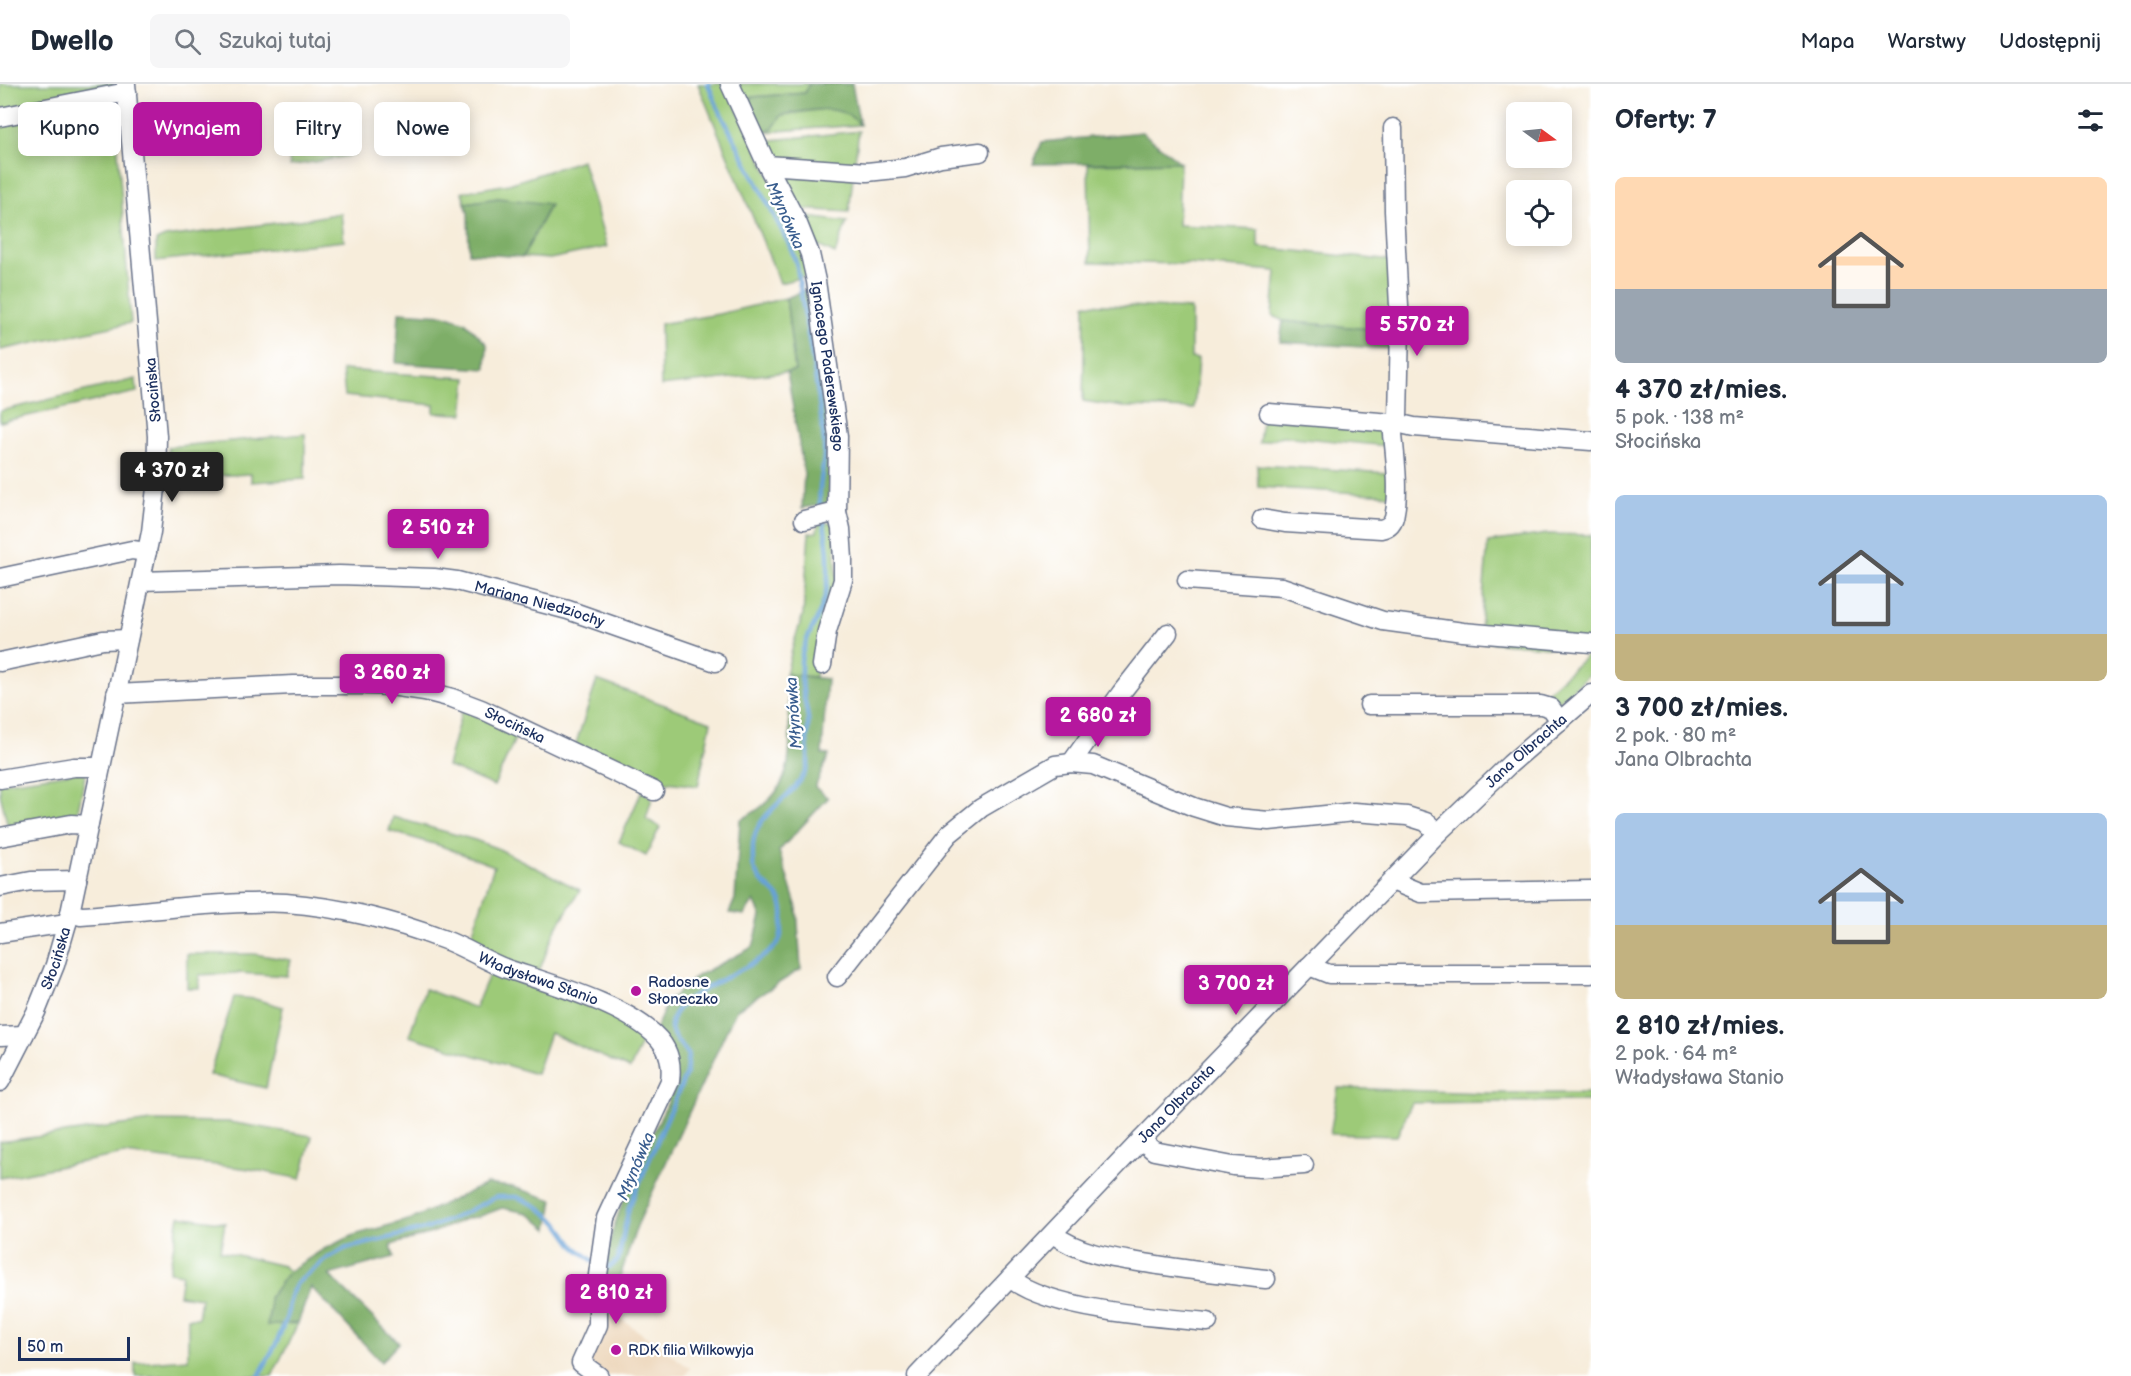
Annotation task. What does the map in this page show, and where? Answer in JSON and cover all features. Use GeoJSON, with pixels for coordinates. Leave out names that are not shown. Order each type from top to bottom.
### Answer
{"type":"FeatureCollection","features":[{"type":"Feature","properties":{"kind":"street","name":"Ignacego Paderewskiego"},"geometry":{"type":"LineString","coordinates":[[730,84],[767,165],[798,224],[810,254],[814,272],[838,436],[822,516],[841,529],[843,574],[841,589],[827,631],[822,664]]}},
{"type":"Feature","properties":{"kind":"street"},"geometry":{"type":"LineString","coordinates":[[0,117],[126,88]]}},
{"type":"Feature","properties":{"kind":"street","name":"Słocińska"},"geometry":{"type":"LineString","coordinates":[[0,1082],[55,965],[68,918],[147,552],[156,488],[156,436],[126,88]]}},
{"type":"Feature","properties":{"kind":"street"},"geometry":{"type":"LineString","coordinates":[[1262,519],[1285,523],[1381,529],[1391,524],[1395,513],[1400,325],[1394,211],[1394,128]]}},
{"type":"Feature","properties":{"kind":"street"},"geometry":{"type":"LineString","coordinates":[[767,165],[867,172],[905,168],[941,157],[980,152]]}},
{"type":"Feature","properties":{"kind":"street"},"geometry":{"type":"LineString","coordinates":[[1269,412],[1396,422],[1414,427],[1591,441]]}},
{"type":"Feature","properties":{"kind":"street"},"geometry":{"type":"LineString","coordinates":[[0,579],[132,550],[147,552]]}},
{"type":"Feature","properties":{"kind":"street","name":"Mariana Niedziochy"},"geometry":{"type":"LineString","coordinates":[[141,580],[339,574],[434,578],[568,610],[716,662]]}},
{"type":"Feature","properties":{"kind":"street"},"geometry":{"type":"LineString","coordinates":[[1187,580],[1282,587],[1383,621],[1463,632],[1591,643]]}},
{"type":"Feature","properties":{"kind":"street"},"geometry":{"type":"LineString","coordinates":[[1071,763],[1168,633]]}},
{"type":"Feature","properties":{"kind":"street"},"geometry":{"type":"LineString","coordinates":[[0,662],[103,640],[128,639]]}},
{"type":"Feature","properties":{"kind":"street","name":"Słocińska"},"geometry":{"type":"LineString","coordinates":[[116,694],[293,685],[391,686],[425,692],[452,698],[481,709],[654,791]]}},
{"type":"Feature","properties":{"kind":"street","name":"Jana Olbrachta"},"geometry":{"type":"LineString","coordinates":[[917,1376],[1437,833],[1510,764],[1591,694]]}},
{"type":"Feature","properties":{"kind":"street"},"geometry":{"type":"LineString","coordinates":[[1369,705],[1541,705],[1551,708],[1560,721]]}},
{"type":"Feature","properties":{"kind":"street"},"geometry":{"type":"LineString","coordinates":[[837,977],[949,834],[981,808],[1055,765],[1071,763],[1093,765],[1194,807],[1226,817],[1269,821],[1354,812],[1407,816],[1426,822],[1437,833]]}},
{"type":"Feature","properties":{"kind":"street"},"geometry":{"type":"LineString","coordinates":[[0,779],[74,767],[101,766]]}},
{"type":"Feature","properties":{"kind":"street"},"geometry":{"type":"LineString","coordinates":[[0,837],[71,824],[89,825]]}},
{"type":"Feature","properties":{"kind":"street"},"geometry":{"type":"LineString","coordinates":[[0,886],[31,881],[77,880]]}},
{"type":"Feature","properties":{"kind":"street"},"geometry":{"type":"LineString","coordinates":[[1392,880],[1421,893],[1591,890]]}},
{"type":"Feature","properties":{"kind":"street","name":"Władysława Stanio"},"geometry":{"type":"LineString","coordinates":[[0,933],[58,923],[68,918],[81,916],[219,904],[284,903],[358,915],[414,929],[448,941],[503,967],[606,1005],[638,1022],[658,1039],[667,1051],[672,1065],[670,1081],[606,1218],[598,1275],[598,1325],[581,1363],[599,1376]]}},
{"type":"Feature","properties":{"kind":"street"},"geometry":{"type":"LineString","coordinates":[[1309,966],[1329,974],[1591,974]]}},
{"type":"Feature","properties":{"kind":"street"},"geometry":{"type":"LineString","coordinates":[[0,1036],[24,1035]]}},
{"type":"Feature","properties":{"kind":"street"},"geometry":{"type":"LineString","coordinates":[[1141,1140],[1154,1151],[1233,1166],[1260,1168],[1304,1165]]}},
{"type":"Feature","properties":{"kind":"street"},"geometry":{"type":"LineString","coordinates":[[1053,1234],[1068,1245],[1098,1255],[1183,1269],[1266,1279]]}},
{"type":"Feature","properties":{"kind":"street"},"geometry":{"type":"LineString","coordinates":[[1010,1278],[1018,1286],[1055,1301],[1130,1314],[1208,1322]]}},
{"type":"Feature","properties":{"kind":"shaded area"},"geometry":{"type":"Polygon","coordinates":[[[609,1310],[690,1368],[685,1376],[607,1376],[587,1361],[601,1338],[609,1310]]]}},
{"type":"Feature","properties":{"kind":"green space"},"geometry":{"type":"Polygon","coordinates":[[[0,84],[113,84],[114,102],[18,102],[18,156],[118,156],[131,323],[0,350],[0,84]]]}},
{"type":"Feature","properties":{"kind":"green space"},"geometry":{"type":"Polygon","coordinates":[[[698,84],[725,84],[791,221],[808,268],[807,276],[780,283],[698,84]]]}},
{"type":"Feature","properties":{"kind":"green space"},"geometry":{"type":"Polygon","coordinates":[[[737,84],[809,84],[805,93],[752,97],[750,101],[742,96],[737,84]]]}},
{"type":"Feature","properties":{"kind":"green space"},"geometry":{"type":"Polygon","coordinates":[[[809,84],[852,84],[860,125],[852,118],[834,110],[813,110],[782,115],[773,128],[763,132],[757,129],[748,111],[752,97],[805,93],[809,84]]]}},
{"type":"Feature","properties":{"kind":"green space"},"geometry":{"type":"Polygon","coordinates":[[[831,108],[852,116],[860,125],[763,132],[773,128],[782,115],[831,108]]]}},
{"type":"Feature","properties":{"kind":"green space"},"geometry":{"type":"Polygon","coordinates":[[[859,131],[854,168],[770,159],[762,141],[859,131]]]}},
{"type":"Feature","properties":{"kind":"green space"},"geometry":{"type":"Polygon","coordinates":[[[1142,132],[1180,162],[1033,164],[1042,142],[1142,132]]]}},
{"type":"Feature","properties":{"kind":"green space"},"geometry":{"type":"Polygon","coordinates":[[[289,156],[349,156],[290,166],[289,156]]]}},
{"type":"Feature","properties":{"kind":"green space"},"geometry":{"type":"Polygon","coordinates":[[[582,160],[607,247],[550,259],[523,257],[550,205],[498,198],[465,203],[462,192],[509,184],[582,160]]]}},
{"type":"Feature","properties":{"kind":"green space"},"geometry":{"type":"Polygon","coordinates":[[[1180,162],[1178,225],[1258,229],[1258,247],[1393,261],[1392,331],[1283,321],[1272,315],[1276,271],[1186,264],[1090,262],[1088,164],[1180,162]]]}},
{"type":"Feature","properties":{"kind":"green space"},"geometry":{"type":"Polygon","coordinates":[[[788,173],[853,177],[849,212],[798,209],[781,179],[788,173]]]}},
{"type":"Feature","properties":{"kind":"green space"},"geometry":{"type":"Polygon","coordinates":[[[498,198],[550,204],[523,257],[469,253],[468,212],[465,203],[498,198]]]}},
{"type":"Feature","properties":{"kind":"green space"},"geometry":{"type":"Polygon","coordinates":[[[341,213],[344,241],[156,261],[156,241],[165,237],[341,213]]]}},
{"type":"Feature","properties":{"kind":"green space"},"geometry":{"type":"Polygon","coordinates":[[[800,216],[847,222],[835,254],[812,243],[800,216]]]}},
{"type":"Feature","properties":{"kind":"green space"},"geometry":{"type":"Polygon","coordinates":[[[811,288],[830,439],[829,504],[802,508],[804,474],[787,372],[795,371],[786,298],[811,288]]]}},
{"type":"Feature","properties":{"kind":"green space"},"geometry":{"type":"Polygon","coordinates":[[[786,298],[795,371],[661,386],[660,324],[719,314],[786,298]]]}},
{"type":"Feature","properties":{"kind":"green space"},"geometry":{"type":"Polygon","coordinates":[[[1085,304],[1191,309],[1191,358],[1198,359],[1194,409],[1124,407],[1083,401],[1085,304]]]}},
{"type":"Feature","properties":{"kind":"green space"},"geometry":{"type":"Polygon","coordinates":[[[399,312],[445,315],[465,322],[487,344],[486,369],[396,363],[399,312]]]}},
{"type":"Feature","properties":{"kind":"green space"},"geometry":{"type":"Polygon","coordinates":[[[1283,321],[1392,331],[1395,349],[1280,342],[1283,321]]]}},
{"type":"Feature","properties":{"kind":"green space"},"geometry":{"type":"Polygon","coordinates":[[[342,370],[467,378],[463,414],[434,413],[434,405],[345,396],[342,370]]]}},
{"type":"Feature","properties":{"kind":"green space"},"geometry":{"type":"Polygon","coordinates":[[[136,379],[137,392],[0,422],[0,411],[136,379]]]}},
{"type":"Feature","properties":{"kind":"green space"},"geometry":{"type":"Polygon","coordinates":[[[1262,417],[1389,427],[1388,446],[1282,436],[1259,443],[1262,417]]]}},
{"type":"Feature","properties":{"kind":"green space"},"geometry":{"type":"Polygon","coordinates":[[[305,434],[305,479],[251,482],[251,474],[169,478],[168,447],[305,434]]]}},
{"type":"Feature","properties":{"kind":"green space"},"geometry":{"type":"Polygon","coordinates":[[[1257,465],[1389,473],[1391,495],[1258,487],[1257,465]]]}},
{"type":"Feature","properties":{"kind":"green space"},"geometry":{"type":"Polygon","coordinates":[[[834,522],[837,581],[819,641],[815,677],[786,674],[803,615],[809,533],[817,532],[818,524],[834,522]]]}},
{"type":"Feature","properties":{"kind":"green space"},"geometry":{"type":"Polygon","coordinates":[[[1547,534],[1591,535],[1591,651],[1479,641],[1488,542],[1547,534]]]}},
{"type":"Feature","properties":{"kind":"green space"},"geometry":{"type":"Polygon","coordinates":[[[1591,652],[1591,673],[1554,706],[1541,697],[1591,652]]]}},
{"type":"Feature","properties":{"kind":"green space"},"geometry":{"type":"Polygon","coordinates":[[[786,674],[827,679],[822,754],[829,755],[815,787],[828,798],[779,851],[797,908],[801,969],[736,1010],[637,1226],[609,1310],[604,1282],[612,1232],[630,1181],[668,1102],[656,1028],[668,1001],[697,976],[753,947],[761,916],[754,901],[744,915],[729,913],[735,899],[740,820],[756,811],[777,791],[787,767],[790,737],[786,674]]]}},
{"type":"Feature","properties":{"kind":"green space"},"geometry":{"type":"Polygon","coordinates":[[[597,680],[711,722],[698,786],[667,782],[653,783],[575,746],[597,680]]]}},
{"type":"Feature","properties":{"kind":"green space"},"geometry":{"type":"Polygon","coordinates":[[[462,710],[518,732],[494,786],[447,766],[462,710]]]}},
{"type":"Feature","properties":{"kind":"green space"},"geometry":{"type":"Polygon","coordinates":[[[86,771],[76,820],[9,831],[0,794],[0,783],[86,771]]]}},
{"type":"Feature","properties":{"kind":"green space"},"geometry":{"type":"Polygon","coordinates":[[[642,791],[652,798],[646,819],[660,827],[646,856],[619,842],[642,791]]]}},
{"type":"Feature","properties":{"kind":"green space"},"geometry":{"type":"Polygon","coordinates":[[[393,817],[499,849],[580,890],[555,930],[538,974],[469,944],[494,866],[441,846],[389,831],[393,817]]]}},
{"type":"Feature","properties":{"kind":"green space"},"geometry":{"type":"Polygon","coordinates":[[[187,954],[254,954],[291,960],[287,976],[238,973],[199,975],[199,988],[187,988],[187,954]]]}},
{"type":"Feature","properties":{"kind":"green space"},"geometry":{"type":"Polygon","coordinates":[[[492,968],[527,986],[559,993],[595,1006],[629,1026],[642,1041],[630,1069],[550,1033],[536,1074],[409,1036],[425,989],[475,1008],[492,968]]]}},
{"type":"Feature","properties":{"kind":"green space"},"geometry":{"type":"Polygon","coordinates":[[[234,997],[255,999],[283,1007],[266,1088],[209,1075],[234,997]]]}},
{"type":"Feature","properties":{"kind":"green space"},"geometry":{"type":"Polygon","coordinates":[[[1338,1088],[1487,1093],[1591,1093],[1591,1101],[1412,1103],[1397,1136],[1330,1134],[1338,1088]]]}},
{"type":"Feature","properties":{"kind":"green space"},"geometry":{"type":"Polygon","coordinates":[[[151,1121],[229,1122],[312,1136],[301,1179],[250,1169],[124,1154],[0,1178],[0,1142],[151,1121]]]}},
{"type":"Feature","properties":{"kind":"green space"},"geometry":{"type":"Polygon","coordinates":[[[486,1184],[513,1187],[553,1200],[548,1229],[528,1213],[502,1208],[391,1245],[394,1257],[329,1275],[399,1343],[381,1362],[311,1287],[298,1323],[267,1326],[269,1298],[289,1271],[324,1249],[354,1235],[412,1219],[486,1184]]]}},
{"type":"Feature","properties":{"kind":"green space"},"geometry":{"type":"Polygon","coordinates":[[[179,1216],[225,1223],[220,1251],[283,1266],[289,1271],[269,1298],[270,1309],[267,1325],[298,1323],[272,1376],[135,1376],[135,1363],[188,1359],[188,1318],[198,1318],[201,1298],[179,1295],[182,1274],[169,1272],[179,1216]]]}},
{"type":"Feature","properties":{"kind":"waterway","name":"Młynówka"},"geometry":{"type":"LineString","coordinates":[[708,84],[718,108],[791,248],[797,266],[824,443],[821,511]]}},
{"type":"Feature","properties":{"kind":"waterway","name":"Młynówka"},"geometry":{"type":"LineString","coordinates":[[604,1266],[610,1267],[618,1260],[629,1207],[686,1074],[688,1054],[672,1032],[672,1018],[682,1005],[697,993],[771,951],[781,937],[783,921],[781,902],[762,882],[753,866],[753,845],[755,833],[761,823],[802,779],[808,765],[808,721],[801,664],[803,650],[821,609],[827,587],[828,553],[823,519]]}},
{"type":"Feature","properties":{"kind":"waterway","name":"Młynówka"},"geometry":{"type":"LineString","coordinates":[[259,1376],[277,1342],[287,1316],[290,1296],[297,1283],[328,1258],[344,1249],[429,1228],[496,1197],[517,1197],[537,1206],[557,1222],[575,1247],[596,1263]]}},
{"type":"Feature","properties":{"kind":"place","name":"Radosne Słoneczko"},"geometry":{"type":"Point","coordinates":[636,991]}},
{"type":"Feature","properties":{"kind":"place","name":"RDK filia Wilkowyja"},"geometry":{"type":"Point","coordinates":[616,1350]}}]}
